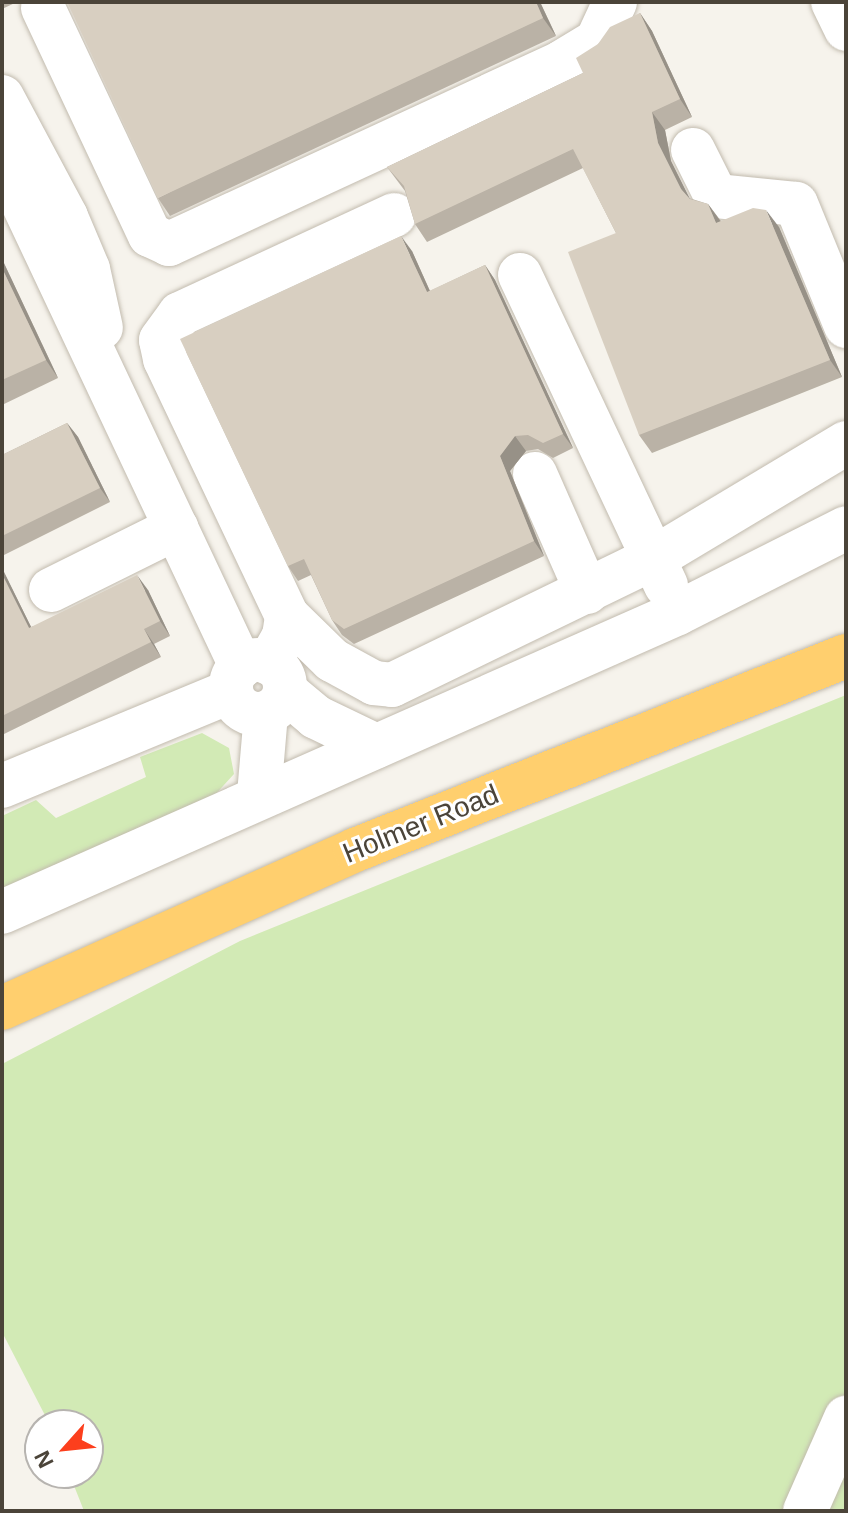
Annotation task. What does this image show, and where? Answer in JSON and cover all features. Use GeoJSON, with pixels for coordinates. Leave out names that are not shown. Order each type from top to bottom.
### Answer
{"type":"FeatureCollection","features":[{"type":"Feature","properties":{"kind":"highway","name":"Holmer Road"},"geometry":{"type":"LineString","coordinates":[[2,1008],[341,856],[846,656]]}},
{"type":"Feature","properties":{"kind":"lane"},"geometry":{"type":"LineString","coordinates":[[43,8],[150,235],[169,244],[562,62],[597,41],[615,2]]}},
{"type":"Feature","properties":{"kind":"lane"},"geometry":{"type":"LineString","coordinates":[[833,2],[846,29]]}},
{"type":"Feature","properties":{"kind":"lane"},"geometry":{"type":"LineString","coordinates":[[2,97],[36,155],[88,269],[107,371],[138,447]]}},
{"type":"Feature","properties":{"kind":"lane"},"geometry":{"type":"LineString","coordinates":[[693,150],[716,196],[796,204],[846,326]]}},
{"type":"Feature","properties":{"kind":"lane"},"geometry":{"type":"LineString","coordinates":[[2,159],[176,528],[258,685],[259,795]]}},
{"type":"Feature","properties":{"kind":"lane"},"geometry":{"type":"LineString","coordinates":[[394,215],[180,314],[161,340],[165,359],[287,616],[332,660],[374,683],[392,685],[654,558],[846,443]]}},
{"type":"Feature","properties":{"kind":"lane"},"geometry":{"type":"LineString","coordinates":[[520,275],[678,613]]}},
{"type":"Feature","properties":{"kind":"lane"},"geometry":{"type":"LineString","coordinates":[[535,474],[587,592]]}},
{"type":"Feature","properties":{"kind":"lane"},"geometry":{"type":"LineString","coordinates":[[51,590],[176,528]]}},
{"type":"Feature","properties":{"kind":"lane"},"geometry":{"type":"LineString","coordinates":[[2,912],[259,795],[678,613],[846,528]]}},
{"type":"Feature","properties":{"kind":"lane"},"geometry":{"type":"LineString","coordinates":[[2,786],[258,685],[284,636],[287,616]]}},
{"type":"Feature","properties":{"kind":"lane"},"geometry":{"type":"LineString","coordinates":[[258,685],[376,746]]}},
{"type":"Feature","properties":{"kind":"lane"},"geometry":{"type":"LineString","coordinates":[[805,1511],[846,1418]]}},
{"type":"Feature","properties":{"kind":"green space"},"geometry":{"type":"Polygon","coordinates":[[[846,695],[846,1511],[84,1511],[75,1489],[104,1489],[104,1409],[42,1409],[2,1332],[2,1064],[240,941],[846,695]]]}},
{"type":"Feature","properties":{"kind":"green space"},"geometry":{"type":"Polygon","coordinates":[[[202,733],[229,748],[234,774],[213,797],[2,890],[2,816],[36,800],[56,818],[146,777],[140,757],[202,733]]]}},
{"type":"Feature","properties":{"kind":"building"},"geometry":{"type":"Polygon","coordinates":[[[67,2],[536,2],[543,18],[158,198],[67,2]]]}},
{"type":"Feature","properties":{"kind":"building"},"geometry":{"type":"Polygon","coordinates":[[[640,13],[680,99],[652,112],[658,143],[681,189],[690,199],[708,204],[716,223],[753,208],[766,210],[830,360],[639,435],[568,252],[616,233],[573,149],[415,224],[404,186],[387,167],[583,73],[576,58],[598,44],[610,27],[640,13]]]}},
{"type":"Feature","properties":{"kind":"building"},"geometry":{"type":"Polygon","coordinates":[[[401,236],[427,292],[485,265],[563,434],[543,443],[528,435],[515,436],[500,456],[534,541],[344,629],[332,620],[304,559],[288,566],[180,339],[401,236]]]}},
{"type":"Feature","properties":{"kind":"building"},"geometry":{"type":"Polygon","coordinates":[[[2,268],[46,360],[2,380],[2,268]]]}},
{"type":"Feature","properties":{"kind":"building"},"geometry":{"type":"Polygon","coordinates":[[[67,423],[100,488],[2,536],[2,455],[67,423]]]}},
{"type":"Feature","properties":{"kind":"building"},"geometry":{"type":"Polygon","coordinates":[[[2,574],[29,628],[137,575],[160,621],[144,629],[151,642],[2,716],[2,574]]]}}]}
